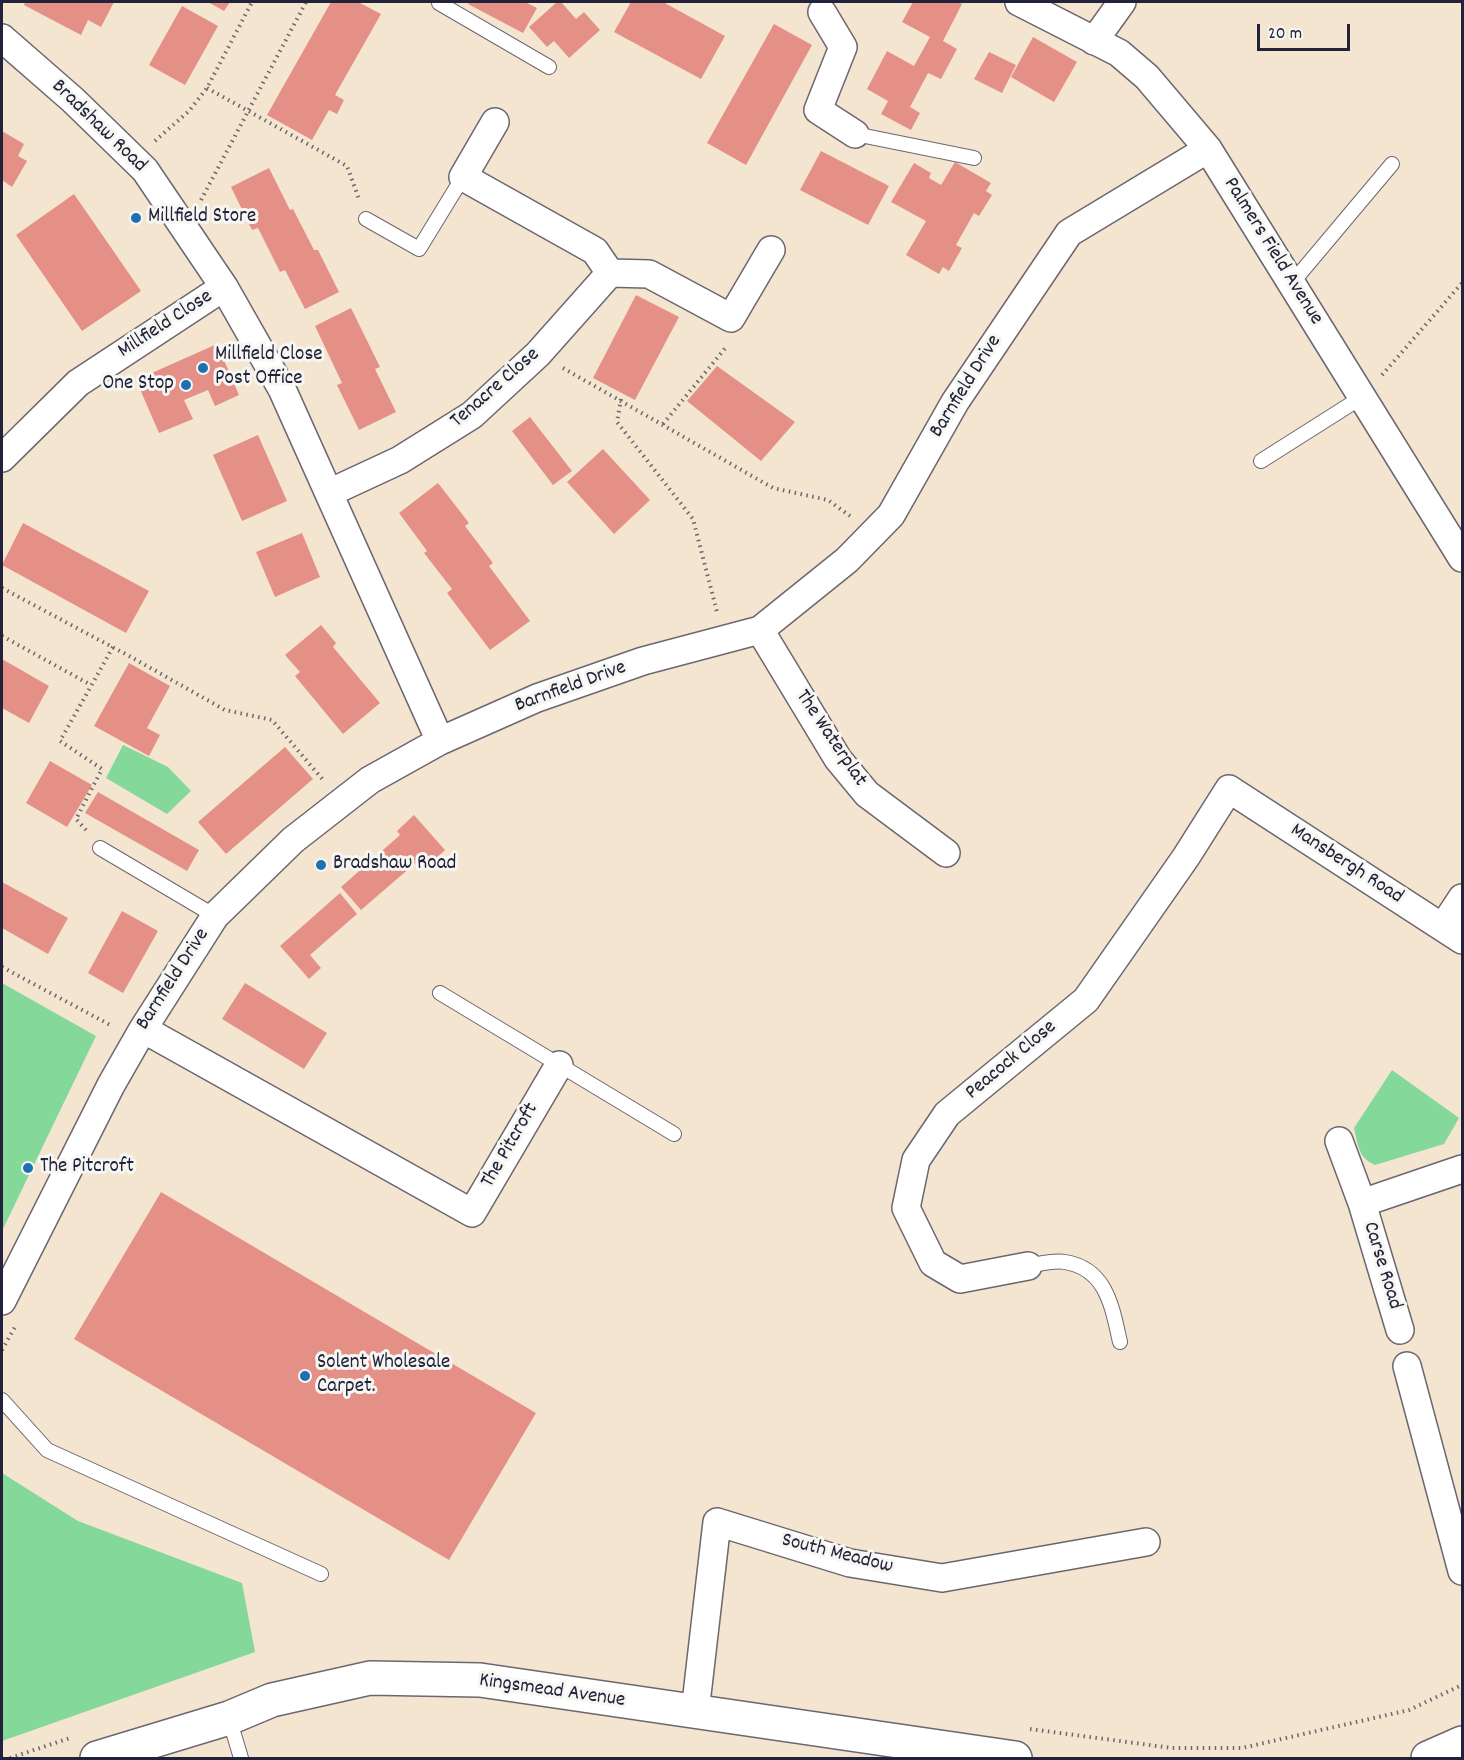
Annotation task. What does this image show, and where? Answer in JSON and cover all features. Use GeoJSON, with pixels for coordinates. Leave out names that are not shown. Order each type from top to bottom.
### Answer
{"type":"FeatureCollection","features":[{"type":"Feature","properties":{"kind":"street"},"geometry":{"type":"LineString","coordinates":[[1094,41],[1122,2]]}},
{"type":"Feature","properties":{"kind":"street","name":"Palmers Field Avenue"},"geometry":{"type":"LineString","coordinates":[[1022,3],[1119,53],[1147,77],[1208,149],[1292,284],[1371,387],[1462,558]]}},
{"type":"Feature","properties":{"kind":"street"},"geometry":{"type":"LineString","coordinates":[[821,5],[843,47],[819,111],[855,134]]}},
{"type":"Feature","properties":{"kind":"street","name":"Bradshaw Road"},"geometry":{"type":"LineString","coordinates":[[2,38],[73,100],[145,170],[224,287],[282,388],[440,741]]}},
{"type":"Feature","properties":{"kind":"street"},"geometry":{"type":"LineString","coordinates":[[495,122],[463,177],[595,251],[610,273],[649,274],[731,318],[771,250]]}},
{"type":"Feature","properties":{"kind":"street","name":"Barnfield Drive"},"geometry":{"type":"LineString","coordinates":[[2,1301],[111,1084],[140,1034],[215,916],[293,840],[370,780],[440,741],[548,695],[643,662],[760,630],[847,560],[891,515],[955,402],[1069,233],[1208,149]]}},
{"type":"Feature","properties":{"kind":"street","name":"Tenacre Close"},"geometry":{"type":"LineString","coordinates":[[329,493],[400,460],[472,416],[538,354],[610,273]]}},
{"type":"Feature","properties":{"kind":"street","name":"Millfield Close"},"geometry":{"type":"LineString","coordinates":[[2,458],[78,383],[224,287]]}},
{"type":"Feature","properties":{"kind":"street","name":"The Waterplat"},"geometry":{"type":"LineString","coordinates":[[760,630],[838,759],[867,794],[946,853]]}},
{"type":"Feature","properties":{"kind":"street","name":"Mansbergh Road"},"geometry":{"type":"LineString","coordinates":[[1229,789],[1453,934]]}},
{"type":"Feature","properties":{"kind":"street","name":"Peacock Close"},"geometry":{"type":"LineString","coordinates":[[1028,1266],[960,1279],[933,1263],[906,1208],[915,1160],[947,1114],[1086,1000],[1186,857],[1229,789]]}},
{"type":"Feature","properties":{"kind":"street"},"geometry":{"type":"LineString","coordinates":[[1453,934],[1462,898]]}},
{"type":"Feature","properties":{"kind":"street","name":"The Pitcroft"},"geometry":{"type":"LineString","coordinates":[[140,1034],[472,1213],[558,1065]]}},
{"type":"Feature","properties":{"kind":"street","name":"Carse Road"},"geometry":{"type":"LineString","coordinates":[[1339,1141],[1362,1203],[1401,1330]]}},
{"type":"Feature","properties":{"kind":"street","name":"Carse Road"},"geometry":{"type":"LineString","coordinates":[[1362,1203],[1462,1169]]}},
{"type":"Feature","properties":{"kind":"street"},"geometry":{"type":"LineString","coordinates":[[1407,1366],[1462,1571]]}},
{"type":"Feature","properties":{"kind":"street","name":"South Meadow"},"geometry":{"type":"LineString","coordinates":[[695,1712],[717,1522],[850,1563],[942,1578],[1146,1542]]}},
{"type":"Feature","properties":{"kind":"street","name":"Kingsmead Avenue"},"geometry":{"type":"LineString","coordinates":[[97,1758],[229,1718],[272,1700],[370,1678],[480,1680],[1015,1758]]}},
{"type":"Feature","properties":{"kind":"street"},"geometry":{"type":"LineString","coordinates":[[1428,1758],[1462,1743]]}},
{"type":"Feature","properties":{"kind":"lane"},"geometry":{"type":"LineString","coordinates":[[440,2],[549,67]]}},
{"type":"Feature","properties":{"kind":"lane"},"geometry":{"type":"LineString","coordinates":[[855,134],[974,158]]}},
{"type":"Feature","properties":{"kind":"lane"},"geometry":{"type":"LineString","coordinates":[[1292,284],[1392,164]]}},
{"type":"Feature","properties":{"kind":"lane"},"geometry":{"type":"LineString","coordinates":[[366,219],[419,249],[463,177]]}},
{"type":"Feature","properties":{"kind":"lane"},"geometry":{"type":"LineString","coordinates":[[1261,461],[1371,387]]}},
{"type":"Feature","properties":{"kind":"lane"},"geometry":{"type":"LineString","coordinates":[[100,848],[215,916]]}},
{"type":"Feature","properties":{"kind":"lane"},"geometry":{"type":"LineString","coordinates":[[440,993],[674,1134]]}},
{"type":"Feature","properties":{"kind":"lane"},"geometry":{"type":"LineString","coordinates":[[1028,1266],[1063,1261],[1080,1266],[1099,1279],[1110,1299],[1120,1342]]}},
{"type":"Feature","properties":{"kind":"lane"},"geometry":{"type":"LineString","coordinates":[[2,1400],[47,1450],[321,1574]]}},
{"type":"Feature","properties":{"kind":"lane"},"geometry":{"type":"LineString","coordinates":[[229,1718],[241,1758]]}},
{"type":"Feature","properties":{"kind":"path"},"geometry":{"type":"LineString","coordinates":[[134,160],[189,111],[207,88],[252,2]]}},
{"type":"Feature","properties":{"kind":"path"},"geometry":{"type":"LineString","coordinates":[[185,230],[306,2]]}},
{"type":"Feature","properties":{"kind":"path"},"geometry":{"type":"LineString","coordinates":[[207,88],[347,166],[366,219]]}},
{"type":"Feature","properties":{"kind":"path"},"geometry":{"type":"LineString","coordinates":[[1371,387],[1462,283]]}},
{"type":"Feature","properties":{"kind":"path"},"geometry":{"type":"LineString","coordinates":[[663,424],[741,329],[731,318]]}},
{"type":"Feature","properties":{"kind":"path"},"geometry":{"type":"LineString","coordinates":[[538,354],[621,399],[773,488],[828,500],[873,533]]}},
{"type":"Feature","properties":{"kind":"path"},"geometry":{"type":"LineString","coordinates":[[621,399],[617,422],[693,519],[724,640]]}},
{"type":"Feature","properties":{"kind":"path"},"geometry":{"type":"LineString","coordinates":[[2,588],[225,710],[272,720],[341,802]]}},
{"type":"Feature","properties":{"kind":"path"},"geometry":{"type":"LineString","coordinates":[[2,636],[92,685]]}},
{"type":"Feature","properties":{"kind":"path"},"geometry":{"type":"LineString","coordinates":[[100,848],[76,819],[102,768],[60,741],[113,647]]}},
{"type":"Feature","properties":{"kind":"path"},"geometry":{"type":"LineString","coordinates":[[2,967],[140,1034]]}},
{"type":"Feature","properties":{"kind":"green space"},"geometry":{"type":"Polygon","coordinates":[[[123,745],[168,767],[191,791],[167,814],[106,778],[123,745]]]}},
{"type":"Feature","properties":{"kind":"green space"},"geometry":{"type":"Polygon","coordinates":[[[2,983],[96,1036],[2,1231],[2,983]]]}},
{"type":"Feature","properties":{"kind":"green space"},"geometry":{"type":"Polygon","coordinates":[[[1392,1070],[1459,1118],[1444,1144],[1375,1165],[1365,1159],[1362,1154],[1354,1128],[1392,1070]]]}},
{"type":"Feature","properties":{"kind":"green space"},"geometry":{"type":"Polygon","coordinates":[[[2,1473],[78,1521],[242,1583],[255,1652],[2,1741],[2,1473]]]}},
{"type":"Feature","properties":{"kind":"building"},"geometry":{"type":"Polygon","coordinates":[[[25,2],[114,2],[101,27],[88,20],[81,35],[24,5],[25,2]]]}},
{"type":"Feature","properties":{"kind":"building"},"geometry":{"type":"Polygon","coordinates":[[[208,2],[230,2],[224,11],[208,2]]]}},
{"type":"Feature","properties":{"kind":"building"},"geometry":{"type":"Polygon","coordinates":[[[331,2],[358,2],[381,14],[335,95],[344,100],[337,114],[329,110],[312,140],[267,115],[331,2]]]}},
{"type":"Feature","properties":{"kind":"building"},"geometry":{"type":"Polygon","coordinates":[[[470,2],[525,2],[537,8],[523,33],[468,4],[470,2]]]}},
{"type":"Feature","properties":{"kind":"building"},"geometry":{"type":"Polygon","coordinates":[[[557,2],[561,2],[576,19],[584,12],[600,30],[569,58],[554,41],[547,47],[529,27],[557,2]]]}},
{"type":"Feature","properties":{"kind":"building"},"geometry":{"type":"Polygon","coordinates":[[[631,2],[663,2],[725,36],[701,79],[614,32],[631,2]]]}},
{"type":"Feature","properties":{"kind":"building"},"geometry":{"type":"Polygon","coordinates":[[[913,2],[958,2],[962,4],[943,41],[957,49],[941,79],[928,73],[910,107],[920,113],[911,130],[881,114],[888,101],[867,89],[887,51],[914,66],[930,37],[902,22],[913,2]]]}},
{"type":"Feature","properties":{"kind":"building"},"geometry":{"type":"Polygon","coordinates":[[[182,6],[218,26],[185,85],[149,65],[182,6]]]}},
{"type":"Feature","properties":{"kind":"building"},"geometry":{"type":"Polygon","coordinates":[[[774,24],[812,45],[746,165],[707,143],[774,24]]]}},
{"type":"Feature","properties":{"kind":"building"},"geometry":{"type":"Polygon","coordinates":[[[1033,37],[1077,62],[1054,102],[1011,77],[1033,37]]]}},
{"type":"Feature","properties":{"kind":"building"},"geometry":{"type":"Polygon","coordinates":[[[989,52],[1016,65],[1002,93],[974,79],[989,52]]]}},
{"type":"Feature","properties":{"kind":"building"},"geometry":{"type":"Polygon","coordinates":[[[2,131],[24,144],[18,156],[27,161],[12,187],[2,180],[2,131]]]}},
{"type":"Feature","properties":{"kind":"building"},"geometry":{"type":"Polygon","coordinates":[[[821,151],[889,186],[868,225],[800,190],[821,151]]]}},
{"type":"Feature","properties":{"kind":"building"},"geometry":{"type":"Polygon","coordinates":[[[955,162],[991,183],[986,191],[992,195],[979,216],[974,213],[956,245],[962,248],[949,271],[943,267],[939,274],[906,255],[926,221],[891,202],[914,163],[931,173],[929,178],[941,185],[955,162]]]}},
{"type":"Feature","properties":{"kind":"building"},"geometry":{"type":"Polygon","coordinates":[[[269,168],[290,210],[293,209],[314,250],[318,250],[339,292],[305,309],[285,270],[280,272],[258,228],[252,230],[231,187],[269,168]]]}},
{"type":"Feature","properties":{"kind":"building"},"geometry":{"type":"Polygon","coordinates":[[[74,194],[141,291],[82,331],[16,235],[74,194]]]}},
{"type":"Feature","properties":{"kind":"building"},"geometry":{"type":"Polygon","coordinates":[[[636,295],[679,317],[635,400],[593,378],[636,295]]]}},
{"type":"Feature","properties":{"kind":"building"},"geometry":{"type":"Polygon","coordinates":[[[351,308],[380,367],[375,369],[396,412],[359,430],[337,385],[342,383],[315,326],[351,308]]]}},
{"type":"Feature","properties":{"kind":"building","name":"One Stop"},"geometry":{"type":"Polygon","coordinates":[[[217,344],[239,395],[215,406],[208,390],[184,400],[193,419],[159,433],[136,380],[217,344]]]}},
{"type":"Feature","properties":{"kind":"building"},"geometry":{"type":"Polygon","coordinates":[[[717,366],[795,422],[761,461],[687,401],[717,366]]]}},
{"type":"Feature","properties":{"kind":"building"},"geometry":{"type":"Polygon","coordinates":[[[530,417],[572,471],[553,485],[512,431],[530,417]]]}},
{"type":"Feature","properties":{"kind":"building"},"geometry":{"type":"Polygon","coordinates":[[[258,435],[287,501],[242,521],[213,455],[258,435]]]}},
{"type":"Feature","properties":{"kind":"building"},"geometry":{"type":"Polygon","coordinates":[[[603,449],[650,500],[614,534],[567,482],[603,449]]]}},
{"type":"Feature","properties":{"kind":"building"},"geometry":{"type":"Polygon","coordinates":[[[438,483],[469,523],[465,526],[493,563],[489,566],[530,621],[490,650],[447,593],[452,589],[424,553],[427,551],[399,513],[438,483]]]}},
{"type":"Feature","properties":{"kind":"building"},"geometry":{"type":"Polygon","coordinates":[[[23,523],[149,591],[126,633],[2,565],[23,523]]]}},
{"type":"Feature","properties":{"kind":"building"},"geometry":{"type":"Polygon","coordinates":[[[302,533],[320,577],[275,597],[256,552],[302,533]]]}},
{"type":"Feature","properties":{"kind":"building"},"geometry":{"type":"Polygon","coordinates":[[[321,625],[336,643],[333,647],[380,703],[343,734],[295,676],[300,672],[285,655],[321,625]]]}},
{"type":"Feature","properties":{"kind":"building"},"geometry":{"type":"Polygon","coordinates":[[[2,659],[49,686],[29,723],[2,708],[2,659]]]}},
{"type":"Feature","properties":{"kind":"building"},"geometry":{"type":"Polygon","coordinates":[[[129,663],[170,686],[147,728],[160,735],[149,756],[94,726],[129,663]]]}},
{"type":"Feature","properties":{"kind":"building"},"geometry":{"type":"Polygon","coordinates":[[[285,747],[313,779],[226,854],[198,822],[285,747]]]}},
{"type":"Feature","properties":{"kind":"building"},"geometry":{"type":"Polygon","coordinates":[[[50,761],[92,785],[67,827],[26,803],[50,761]]]}},
{"type":"Feature","properties":{"kind":"building"},"geometry":{"type":"Polygon","coordinates":[[[98,792],[199,850],[187,871],[85,813],[98,792]]]}},
{"type":"Feature","properties":{"kind":"building"},"geometry":{"type":"Polygon","coordinates":[[[414,815],[445,850],[426,868],[419,860],[361,910],[341,887],[400,835],[397,831],[414,815]]]}},
{"type":"Feature","properties":{"kind":"building"},"geometry":{"type":"Polygon","coordinates":[[[2,882],[68,918],[48,954],[2,928],[2,882]]]}},
{"type":"Feature","properties":{"kind":"building"},"geometry":{"type":"Polygon","coordinates":[[[340,893],[357,914],[310,955],[321,968],[309,979],[280,946],[340,893]]]}},
{"type":"Feature","properties":{"kind":"building"},"geometry":{"type":"Polygon","coordinates":[[[122,911],[158,931],[123,993],[88,973],[122,911]]]}},
{"type":"Feature","properties":{"kind":"building"},"geometry":{"type":"Polygon","coordinates":[[[245,983],[327,1033],[304,1069],[222,1019],[245,983]]]}},
{"type":"Feature","properties":{"kind":"building","name":"Solent Wholesale Carpet."},"geometry":{"type":"Polygon","coordinates":[[[161,1192],[536,1413],[449,1560],[74,1339],[161,1192]]]}},
{"type":"Feature","properties":{"kind":"place","name":"Millfield Store"},"geometry":{"type":"Point","coordinates":[136,218]}},
{"type":"Feature","properties":{"kind":"place","name":"Millfield Close Post Office"},"geometry":{"type":"Point","coordinates":[203,368]}},
{"type":"Feature","properties":{"kind":"place","name":"One Stop"},"geometry":{"type":"Point","coordinates":[186,385]}},
{"type":"Feature","properties":{"kind":"place","name":"Bradshaw Road"},"geometry":{"type":"Point","coordinates":[321,865]}},
{"type":"Feature","properties":{"kind":"place","name":"The Pitcroft"},"geometry":{"type":"Point","coordinates":[28,1168]}},
{"type":"Feature","properties":{"kind":"place","name":"Solent Wholesale Carpet."},"geometry":{"type":"Point","coordinates":[305,1376]}}]}
